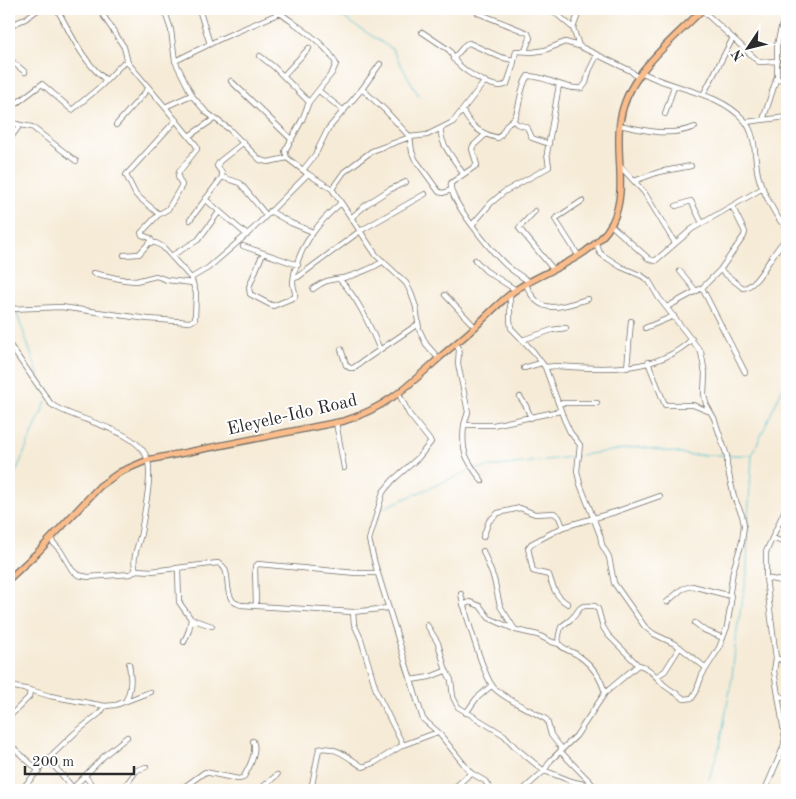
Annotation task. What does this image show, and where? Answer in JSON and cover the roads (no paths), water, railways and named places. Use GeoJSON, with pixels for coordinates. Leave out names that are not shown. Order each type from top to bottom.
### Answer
{"type":"FeatureCollection","features":[{"type":"Feature","properties":{"kind":"main road","name":"Eleyele-Ido Road"},"geometry":{"type":"LineString","coordinates":[[9,579],[100,486],[120,472],[148,460],[336,422],[368,412],[399,394],[513,292],[578,256],[598,241],[611,225],[619,203],[621,189],[619,125],[625,102],[641,73],[702,9]]}},
{"type":"Feature","properties":{"kind":"street"},"geometry":{"type":"LineString","coordinates":[[9,26],[39,9]]}},
{"type":"Feature","properties":{"kind":"street"},"geometry":{"type":"LineString","coordinates":[[57,9],[79,48],[96,72],[106,80]]}},
{"type":"Feature","properties":{"kind":"street"},"geometry":{"type":"LineString","coordinates":[[9,309],[61,307],[148,319],[190,322],[194,320],[196,293],[192,280],[163,247],[141,233],[170,207],[182,185],[178,177],[179,172],[196,151],[196,145],[128,63],[124,47],[99,9]]}},
{"type":"Feature","properties":{"kind":"street"},"geometry":{"type":"LineString","coordinates":[[164,9],[171,30],[175,62],[193,97],[206,112],[244,142],[260,160],[264,162],[287,158]]}},
{"type":"Feature","properties":{"kind":"street"},"geometry":{"type":"LineString","coordinates":[[199,9],[210,44]]}},
{"type":"Feature","properties":{"kind":"street"},"geometry":{"type":"LineString","coordinates":[[551,9],[573,28],[579,46]]}},
{"type":"Feature","properties":{"kind":"street"},"geometry":{"type":"LineString","coordinates":[[573,28],[580,9]]}},
{"type":"Feature","properties":{"kind":"street"},"geometry":{"type":"LineString","coordinates":[[702,9],[759,62],[778,61]]}},
{"type":"Feature","properties":{"kind":"street"},"geometry":{"type":"LineString","coordinates":[[175,62],[279,11],[315,40],[335,61],[336,66],[332,73],[309,102],[302,120],[285,151],[287,158],[332,189],[376,255],[399,275],[410,290],[416,307],[419,328],[426,344],[439,359]]}},
{"type":"Feature","properties":{"kind":"street"},"geometry":{"type":"LineString","coordinates":[[478,12],[528,33],[530,38],[525,51]]}},
{"type":"Feature","properties":{"kind":"street"},"geometry":{"type":"LineString","coordinates":[[764,120],[776,79],[778,61],[776,45],[782,24],[787,22]]}},
{"type":"Feature","properties":{"kind":"street"},"geometry":{"type":"LineString","coordinates":[[422,32],[449,50],[452,53],[453,59],[470,75],[505,86],[511,75],[516,51],[545,50],[565,42],[579,46],[631,71],[703,95],[726,106],[746,122],[754,140],[758,177],[780,221],[787,228]]}},
{"type":"Feature","properties":{"kind":"street"},"geometry":{"type":"LineString","coordinates":[[703,95],[733,38]]}},
{"type":"Feature","properties":{"kind":"street"},"geometry":{"type":"LineString","coordinates":[[453,59],[469,43],[500,57],[513,60]]}},
{"type":"Feature","properties":{"kind":"street"},"geometry":{"type":"LineString","coordinates":[[283,76],[309,48]]}},
{"type":"Feature","properties":{"kind":"street"},"geometry":{"type":"LineString","coordinates":[[463,111],[467,120],[476,130],[498,138],[502,135],[506,125],[513,120],[519,97],[528,76],[559,85],[582,88],[586,83],[589,71],[597,55]]}},
{"type":"Feature","properties":{"kind":"street"},"geometry":{"type":"LineString","coordinates":[[260,56],[274,67],[309,102]]}},
{"type":"Feature","properties":{"kind":"street"},"geometry":{"type":"LineString","coordinates":[[9,59],[25,72]]}},
{"type":"Feature","properties":{"kind":"street"},"geometry":{"type":"LineString","coordinates":[[9,109],[42,84],[72,110],[97,90],[123,63],[128,63]]}},
{"type":"Feature","properties":{"kind":"street"},"geometry":{"type":"LineString","coordinates":[[303,170],[315,155],[328,129],[362,89],[380,64]]}},
{"type":"Feature","properties":{"kind":"street"},"geometry":{"type":"LineString","coordinates":[[631,71],[641,73]]}},
{"type":"Feature","properties":{"kind":"street"},"geometry":{"type":"LineString","coordinates":[[776,79],[787,80]]}},
{"type":"Feature","properties":{"kind":"street"},"geometry":{"type":"LineString","coordinates":[[231,81],[292,140]]}},
{"type":"Feature","properties":{"kind":"street"},"geometry":{"type":"LineString","coordinates":[[332,189],[344,172],[372,151],[410,137],[427,135],[456,120],[485,81]]}},
{"type":"Feature","properties":{"kind":"street"},"geometry":{"type":"LineString","coordinates":[[472,225],[491,203],[504,192],[548,168],[549,144],[558,102],[559,85]]}},
{"type":"Feature","properties":{"kind":"street"},"geometry":{"type":"LineString","coordinates":[[665,114],[674,86]]}},
{"type":"Feature","properties":{"kind":"street"},"geometry":{"type":"LineString","coordinates":[[116,125],[148,89]]}},
{"type":"Feature","properties":{"kind":"street"},"geometry":{"type":"LineString","coordinates":[[362,89],[410,137],[415,159],[439,192],[443,193],[451,190]]}},
{"type":"Feature","properties":{"kind":"street"},"geometry":{"type":"LineString","coordinates":[[319,91],[344,111]]}},
{"type":"Feature","properties":{"kind":"street"},"geometry":{"type":"LineString","coordinates":[[165,107],[189,96],[193,97]]}},
{"type":"Feature","properties":{"kind":"street"},"geometry":{"type":"LineString","coordinates":[[746,122],[787,117]]}},
{"type":"Feature","properties":{"kind":"street"},"geometry":{"type":"LineString","coordinates":[[189,136],[214,119]]}},
{"type":"Feature","properties":{"kind":"street"},"geometry":{"type":"LineString","coordinates":[[9,120],[20,125],[32,127],[76,161]]}},
{"type":"Feature","properties":{"kind":"street"},"geometry":{"type":"LineString","coordinates":[[160,214],[136,195],[126,175],[176,120]]}},
{"type":"Feature","properties":{"kind":"street"},"geometry":{"type":"LineString","coordinates":[[456,120],[467,120]]}},
{"type":"Feature","properties":{"kind":"street"},"geometry":{"type":"LineString","coordinates":[[513,120],[517,124],[527,127],[532,138],[549,144]]}},
{"type":"Feature","properties":{"kind":"street"},"geometry":{"type":"LineString","coordinates":[[9,140],[20,125]]}},
{"type":"Feature","properties":{"kind":"street"},"geometry":{"type":"LineString","coordinates":[[619,125],[653,133],[686,130],[696,127]]}},
{"type":"Feature","properties":{"kind":"street"},"geometry":{"type":"LineString","coordinates":[[441,128],[442,138],[463,174]]}},
{"type":"Feature","properties":{"kind":"street"},"geometry":{"type":"LineString","coordinates":[[486,134],[472,149],[477,165],[451,183],[451,190],[459,208],[503,262],[528,283],[529,293],[535,301],[556,309],[588,299]]}},
{"type":"Feature","properties":{"kind":"street"},"geometry":{"type":"LineString","coordinates":[[222,178],[218,164],[244,142]]}},
{"type":"Feature","properties":{"kind":"street"},"geometry":{"type":"LineString","coordinates":[[619,165],[647,196],[676,243]]}},
{"type":"Feature","properties":{"kind":"street"},"geometry":{"type":"LineString","coordinates":[[634,181],[659,172],[691,166]]}},
{"type":"Feature","properties":{"kind":"street"},"geometry":{"type":"LineString","coordinates":[[93,274],[136,281],[156,276],[167,280],[192,280],[208,268],[291,193],[308,174]]}},
{"type":"Feature","properties":{"kind":"street"},"geometry":{"type":"LineString","coordinates":[[190,220],[222,178]]}},
{"type":"Feature","properties":{"kind":"street"},"geometry":{"type":"LineString","coordinates":[[222,178],[240,183],[266,215]]}},
{"type":"Feature","properties":{"kind":"street"},"geometry":{"type":"LineString","coordinates":[[352,218],[367,204],[406,182]]}},
{"type":"Feature","properties":{"kind":"street"},"geometry":{"type":"LineString","coordinates":[[611,225],[651,261],[655,261],[702,223],[763,188]]}},
{"type":"Feature","properties":{"kind":"street"},"geometry":{"type":"LineString","coordinates":[[294,278],[298,277],[360,231],[425,194]]}},
{"type":"Feature","properties":{"kind":"street"},"geometry":{"type":"LineString","coordinates":[[205,199],[246,234]]}},
{"type":"Feature","properties":{"kind":"street"},"geometry":{"type":"LineString","coordinates":[[578,256],[555,219],[582,201]]}},
{"type":"Feature","properties":{"kind":"street"},"geometry":{"type":"LineString","coordinates":[[676,206],[691,201],[702,223]]}},
{"type":"Feature","properties":{"kind":"street"},"geometry":{"type":"LineString","coordinates":[[263,253],[249,287],[250,294],[270,305],[277,305],[295,297],[294,278],[313,232],[327,215],[341,203]]}},
{"type":"Feature","properties":{"kind":"street"},"geometry":{"type":"LineString","coordinates":[[667,307],[702,288],[720,270],[745,234],[732,206]]}},
{"type":"Feature","properties":{"kind":"street"},"geometry":{"type":"LineString","coordinates":[[270,211],[291,223],[313,232]]}},
{"type":"Feature","properties":{"kind":"street"},"geometry":{"type":"LineString","coordinates":[[535,211],[519,228],[553,269]]}},
{"type":"Feature","properties":{"kind":"street"},"geometry":{"type":"LineString","coordinates":[[171,256],[198,240],[219,212]]}},
{"type":"Feature","properties":{"kind":"street"},"geometry":{"type":"LineString","coordinates":[[720,270],[743,288],[748,288],[755,282],[778,246],[787,238]]}},
{"type":"Feature","properties":{"kind":"street"},"geometry":{"type":"LineString","coordinates":[[560,644],[558,641],[562,626],[582,606],[594,606],[598,609],[608,635],[638,665],[642,665],[657,676],[666,687],[686,700],[692,698],[706,668],[716,655],[723,638],[729,619],[733,570],[742,542],[743,519],[734,497],[726,466],[727,456],[714,418],[708,410],[704,394],[705,373],[701,352],[646,279],[621,267],[600,253],[598,241]]}},
{"type":"Feature","properties":{"kind":"street"},"geometry":{"type":"LineString","coordinates":[[124,255],[139,254],[149,243],[154,243]]}},
{"type":"Feature","properties":{"kind":"street"},"geometry":{"type":"LineString","coordinates":[[243,246],[298,265]]}},
{"type":"Feature","properties":{"kind":"street"},"geometry":{"type":"LineString","coordinates":[[475,260],[513,292],[510,324],[545,367],[560,411],[570,432],[580,445],[577,462],[578,477],[602,545],[609,557],[614,583],[645,627],[654,634],[680,647],[706,668]]}},
{"type":"Feature","properties":{"kind":"street"},"geometry":{"type":"LineString","coordinates":[[313,289],[328,280],[339,279],[375,268],[384,261]]}},
{"type":"Feature","properties":{"kind":"street"},"geometry":{"type":"LineString","coordinates":[[680,271],[696,291]]}},
{"type":"Feature","properties":{"kind":"street"},"geometry":{"type":"LineString","coordinates":[[339,279],[348,287],[359,305],[380,350]]}},
{"type":"Feature","properties":{"kind":"street"},"geometry":{"type":"LineString","coordinates":[[702,288],[745,372]]}},
{"type":"Feature","properties":{"kind":"street"},"geometry":{"type":"LineString","coordinates":[[445,295],[475,327]]}},
{"type":"Feature","properties":{"kind":"street"},"geometry":{"type":"LineString","coordinates":[[645,328],[674,316]]}},
{"type":"Feature","properties":{"kind":"street"},"geometry":{"type":"LineString","coordinates":[[627,368],[631,321]]}},
{"type":"Feature","properties":{"kind":"street"},"geometry":{"type":"LineString","coordinates":[[341,349],[346,365],[350,368],[418,324]]}},
{"type":"Feature","properties":{"kind":"street"},"geometry":{"type":"LineString","coordinates":[[522,340],[552,330],[566,328]]}},
{"type":"Feature","properties":{"kind":"street"},"geometry":{"type":"LineString","coordinates":[[545,367],[627,368],[672,355],[692,339]]}},
{"type":"Feature","properties":{"kind":"street"},"geometry":{"type":"LineString","coordinates":[[456,342],[459,350],[458,364],[468,412],[464,425],[462,444],[468,463],[482,482]]}},
{"type":"Feature","properties":{"kind":"street"},"geometry":{"type":"LineString","coordinates":[[9,344],[51,404],[59,409],[96,422],[135,442],[148,460],[150,482],[134,562],[136,570]]}},
{"type":"Feature","properties":{"kind":"street"},"geometry":{"type":"LineString","coordinates":[[648,362],[665,405],[693,406],[708,410]]}},
{"type":"Feature","properties":{"kind":"street"},"geometry":{"type":"LineString","coordinates":[[524,368],[541,363]]}},
{"type":"Feature","properties":{"kind":"street"},"geometry":{"type":"LineString","coordinates":[[399,394],[409,414],[430,442],[418,458],[385,488],[369,540],[423,719],[438,732],[471,772],[484,781],[491,790]]}},
{"type":"Feature","properties":{"kind":"street"},"geometry":{"type":"LineString","coordinates":[[520,397],[526,406],[530,418]]}},
{"type":"Feature","properties":{"kind":"street"},"geometry":{"type":"LineString","coordinates":[[558,403],[597,403]]}},
{"type":"Feature","properties":{"kind":"street"},"geometry":{"type":"LineString","coordinates":[[464,425],[493,425],[560,411]]}},
{"type":"Feature","properties":{"kind":"street"},"geometry":{"type":"LineString","coordinates":[[336,422],[344,468]]}},
{"type":"Feature","properties":{"kind":"street"},"geometry":{"type":"LineString","coordinates":[[568,604],[560,599],[554,591],[549,575],[533,571],[528,548],[531,544],[563,526],[616,512],[660,496]]}},
{"type":"Feature","properties":{"kind":"street"},"geometry":{"type":"LineString","coordinates":[[765,790],[783,748],[785,738],[774,671],[776,658],[766,578],[766,552],[787,505]]}},
{"type":"Feature","properties":{"kind":"street"},"geometry":{"type":"LineString","coordinates":[[483,537],[492,517],[498,513],[520,508],[535,514],[554,513],[559,517],[563,526]]}},
{"type":"Feature","properties":{"kind":"street"},"geometry":{"type":"LineString","coordinates":[[773,538],[787,544]]}},
{"type":"Feature","properties":{"kind":"street"},"geometry":{"type":"LineString","coordinates":[[50,539],[60,550],[72,570],[78,575],[88,577],[131,574],[136,570],[146,572],[215,563],[221,564],[226,570],[228,589],[233,601],[241,605],[353,612],[388,608]]}},
{"type":"Feature","properties":{"kind":"street"},"geometry":{"type":"LineString","coordinates":[[483,551],[494,579],[500,606],[514,628]]}},
{"type":"Feature","properties":{"kind":"street"},"geometry":{"type":"LineString","coordinates":[[256,606],[255,567],[258,564],[356,574],[378,573]]}},
{"type":"Feature","properties":{"kind":"street"},"geometry":{"type":"LineString","coordinates":[[178,569],[178,601],[191,619],[212,626]]}},
{"type":"Feature","properties":{"kind":"street"},"geometry":{"type":"LineString","coordinates":[[766,578],[774,578],[781,581],[787,587]]}},
{"type":"Feature","properties":{"kind":"street"},"geometry":{"type":"LineString","coordinates":[[667,602],[682,589],[692,586],[731,596]]}},
{"type":"Feature","properties":{"kind":"street"},"geometry":{"type":"LineString","coordinates":[[461,594],[478,651],[492,685],[514,702],[547,720],[551,735],[561,750],[590,784],[598,790]]}},
{"type":"Feature","properties":{"kind":"street"},"geometry":{"type":"LineString","coordinates":[[463,605],[470,602],[480,606],[489,618],[560,644],[580,656],[602,681],[605,694]]}},
{"type":"Feature","properties":{"kind":"street"},"geometry":{"type":"LineString","coordinates":[[353,612],[354,624],[361,639],[377,693],[403,745]]}},
{"type":"Feature","properties":{"kind":"street"},"geometry":{"type":"LineString","coordinates":[[184,642],[191,619]]}},
{"type":"Feature","properties":{"kind":"street"},"geometry":{"type":"LineString","coordinates":[[695,624],[723,638]]}},
{"type":"Feature","properties":{"kind":"street"},"geometry":{"type":"LineString","coordinates":[[427,625],[438,643],[446,671],[451,680],[453,698],[456,704],[504,735],[516,748],[544,771],[556,774],[580,785],[590,784]]}},
{"type":"Feature","properties":{"kind":"street"},"geometry":{"type":"LineString","coordinates":[[657,676],[665,671],[680,647]]}},
{"type":"Feature","properties":{"kind":"street"},"geometry":{"type":"LineString","coordinates":[[776,658],[787,662]]}},
{"type":"Feature","properties":{"kind":"street"},"geometry":{"type":"LineString","coordinates":[[126,701],[130,691],[131,677],[129,664]]}},
{"type":"Feature","properties":{"kind":"street"},"geometry":{"type":"LineString","coordinates":[[523,790],[544,771],[551,760],[576,736],[605,694],[638,665]]}},
{"type":"Feature","properties":{"kind":"street"},"geometry":{"type":"LineString","coordinates":[[411,680],[430,677],[446,671]]}},
{"type":"Feature","properties":{"kind":"street"},"geometry":{"type":"LineString","coordinates":[[466,712],[476,699],[492,685]]}},
{"type":"Feature","properties":{"kind":"street"},"geometry":{"type":"LineString","coordinates":[[9,686],[105,706],[116,705],[150,692]]}},
{"type":"Feature","properties":{"kind":"street"},"geometry":{"type":"LineString","coordinates":[[9,717],[29,697],[30,690]]}},
{"type":"Feature","properties":{"kind":"street"},"geometry":{"type":"LineString","coordinates":[[778,695],[787,699]]}},
{"type":"Feature","properties":{"kind":"street"},"geometry":{"type":"LineString","coordinates":[[21,790],[68,739],[100,713],[105,706]]}},
{"type":"Feature","properties":{"kind":"street"},"geometry":{"type":"LineString","coordinates":[[311,790],[319,749],[328,749],[346,754],[363,767],[374,763],[403,745],[438,732]]}},
{"type":"Feature","properties":{"kind":"street"},"geometry":{"type":"LineString","coordinates":[[49,760],[72,789],[106,754],[127,737]]}},
{"type":"Feature","properties":{"kind":"street"},"geometry":{"type":"LineString","coordinates":[[180,790],[205,772],[238,779],[244,778],[255,752],[253,741]]}},
{"type":"Feature","properties":{"kind":"street"},"geometry":{"type":"LineString","coordinates":[[9,744],[39,771]]}},
{"type":"Feature","properties":{"kind":"street"},"geometry":{"type":"LineString","coordinates":[[783,748],[787,752]]}},
{"type":"Feature","properties":{"kind":"street"},"geometry":{"type":"LineString","coordinates":[[122,790],[137,770],[146,766]]}},
{"type":"Feature","properties":{"kind":"street"},"geometry":{"type":"LineString","coordinates":[[452,790],[471,772]]}},
{"type":"Feature","properties":{"kind":"street"},"geometry":{"type":"LineString","coordinates":[[259,790],[277,775]]}},
{"type":"Feature","properties":{"kind":"street"},"geometry":{"type":"LineString","coordinates":[[85,776],[96,790]]}},
{"type":"Feature","properties":{"kind":"waterway"},"geometry":{"type":"LineString","coordinates":[[330,9],[392,49],[419,96]]}},
{"type":"Feature","properties":{"kind":"waterway"},"geometry":{"type":"LineString","coordinates":[[9,291],[44,391]]}},
{"type":"Feature","properties":{"kind":"waterway"},"geometry":{"type":"LineString","coordinates":[[709,779],[720,745],[747,574],[752,455],[787,379]]}},
{"type":"Feature","properties":{"kind":"waterway"},"geometry":{"type":"LineString","coordinates":[[9,488],[46,402]]}},
{"type":"Feature","properties":{"kind":"waterway"},"geometry":{"type":"LineString","coordinates":[[582,455],[639,447],[691,455],[724,455]]}},
{"type":"Feature","properties":{"kind":"waterway"},"geometry":{"type":"LineString","coordinates":[[728,455],[751,455]]}},
{"type":"Feature","properties":{"kind":"waterway"},"geometry":{"type":"LineString","coordinates":[[475,469],[578,456]]}},
{"type":"Feature","properties":{"kind":"waterway"},"geometry":{"type":"LineString","coordinates":[[381,509],[471,470]]}}]}
